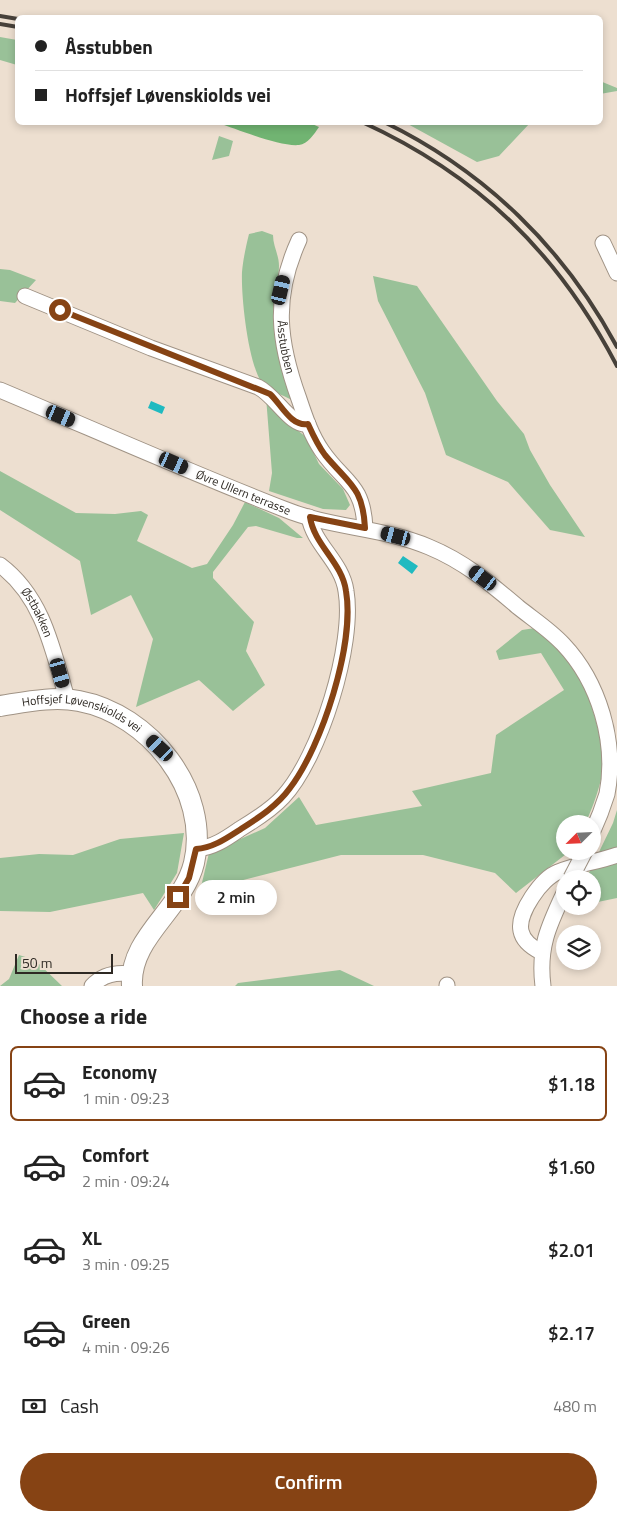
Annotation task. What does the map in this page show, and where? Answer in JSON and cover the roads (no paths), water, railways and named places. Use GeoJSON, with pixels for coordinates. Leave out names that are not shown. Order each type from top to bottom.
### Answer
{"type":"FeatureCollection","features":[{"type":"Feature","properties":{"kind":"street","name":"Åsstubben"},"geometry":{"type":"LineString","coordinates":[[299,240],[283,282],[280,320],[285,357],[308,424],[324,454],[357,491],[364,510],[365,528]]}},
{"type":"Feature","properties":{"kind":"street"},"geometry":{"type":"LineString","coordinates":[[603,243],[617,273]]}},
{"type":"Feature","properties":{"kind":"street"},"geometry":{"type":"LineString","coordinates":[[25,296],[143,345],[258,387],[270,394],[294,421],[302,425],[308,424]]}},
{"type":"Feature","properties":{"kind":"street","name":"Øvre Ullern terrasse"},"geometry":{"type":"LineString","coordinates":[[0,390],[266,502],[310,517],[365,528],[428,546],[474,571],[562,643],[583,669],[601,707],[611,755],[607,793],[599,815]]}},
{"type":"Feature","properties":{"kind":"street"},"geometry":{"type":"LineString","coordinates":[[196,849],[209,847],[229,837],[257,819],[282,798],[300,773],[326,717],[342,652],[347,624],[348,600],[343,577],[315,533],[310,517]]}},
{"type":"Feature","properties":{"kind":"street","name":"Østbakken"},"geometry":{"type":"LineString","coordinates":[[0,565],[19,581],[34,601],[67,699]]}},
{"type":"Feature","properties":{"kind":"street","name":"Hoffsjef Løvenskiolds vei"},"geometry":{"type":"LineString","coordinates":[[0,706],[48,699],[67,699],[91,704],[124,719],[160,748],[187,792],[196,826],[196,849],[189,878],[139,951],[132,980]]}},
{"type":"Feature","properties":{"kind":"street"},"geometry":{"type":"LineString","coordinates":[[542,952],[532,948],[524,938],[521,931],[521,923],[523,915],[544,880],[558,871],[617,855]]}},
{"type":"Feature","properties":{"kind":"street"},"geometry":{"type":"LineString","coordinates":[[543,986],[542,952],[547,930],[556,911]]}},
{"type":"Feature","properties":{"kind":"street"},"geometry":{"type":"LineString","coordinates":[[92,986],[107,975],[121,973],[132,980]]}},
{"type":"Feature","properties":{"kind":"water"},"geometry":{"type":"Polygon","coordinates":[[[151,401],[165,407],[162,414],[148,408],[151,401]]]}},
{"type":"Feature","properties":{"kind":"water"},"geometry":{"type":"Polygon","coordinates":[[[403,556],[418,566],[412,574],[398,563],[403,556]]]}},
{"type":"Feature","properties":{"kind":"railway"},"geometry":{"type":"LineString","coordinates":[[0,16],[15,18]]}},
{"type":"Feature","properties":{"kind":"railway"},"geometry":{"type":"LineString","coordinates":[[0,24],[15,26]]}},
{"type":"Feature","properties":{"kind":"railway"},"geometry":{"type":"LineString","coordinates":[[368,125],[404,143],[442,167],[478,193],[511,222],[541,253],[569,288],[594,325],[617,366]]}},
{"type":"Feature","properties":{"kind":"railway"},"geometry":{"type":"LineString","coordinates":[[390,125],[456,164],[518,216],[547,245],[572,277],[596,311],[617,347]]}}]}
